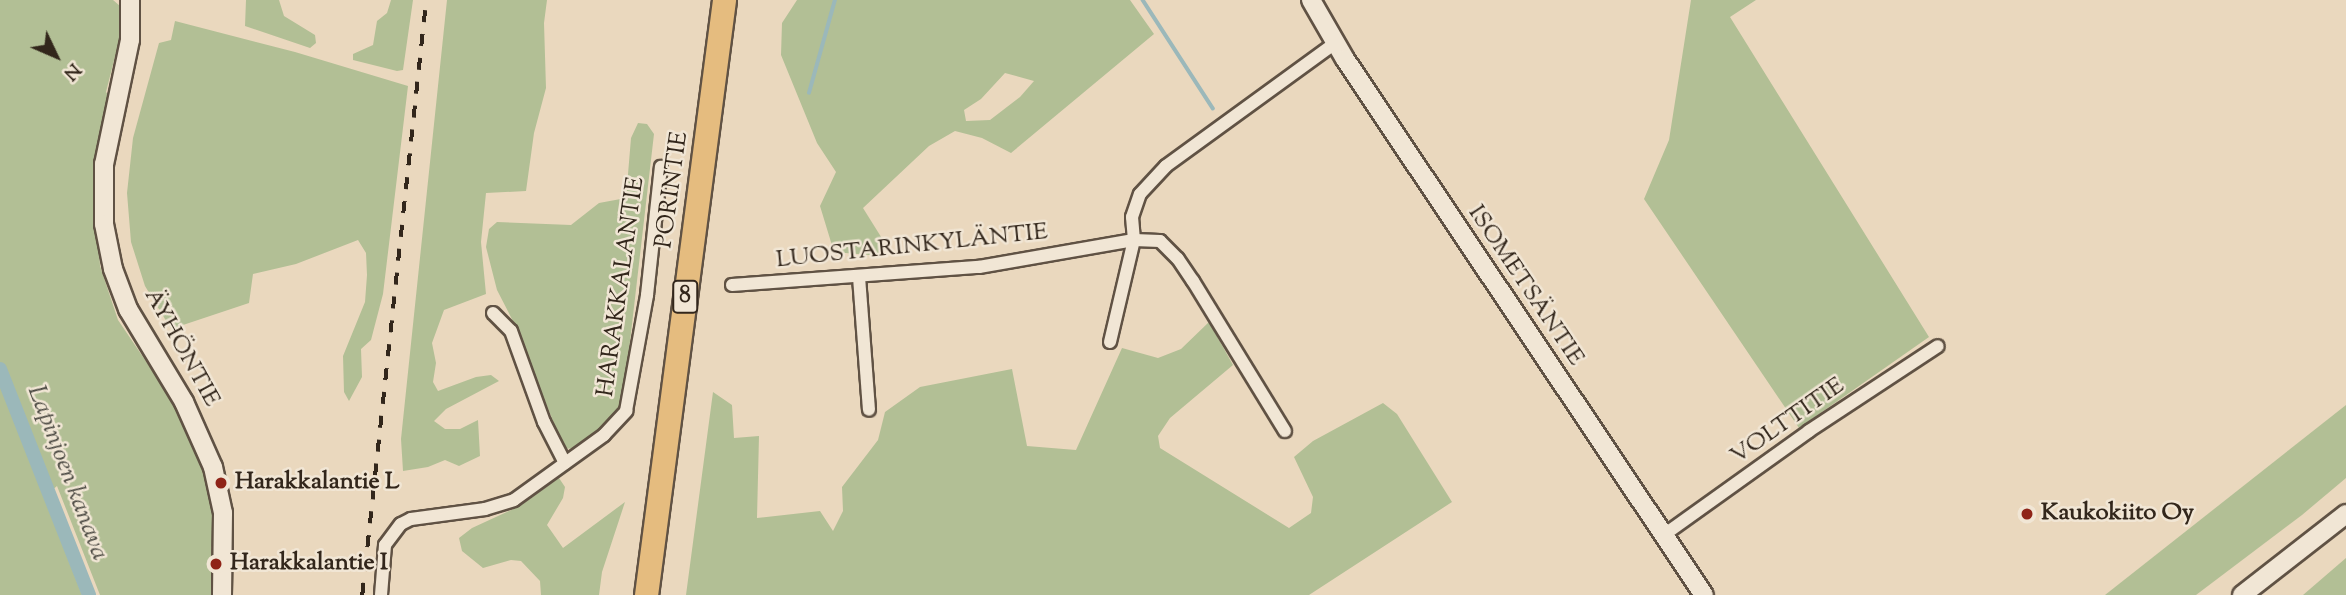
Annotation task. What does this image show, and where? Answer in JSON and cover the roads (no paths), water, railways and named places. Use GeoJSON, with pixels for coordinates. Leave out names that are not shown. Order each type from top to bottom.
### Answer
{"type":"FeatureCollection","features":[{"type":"Feature","properties":{"kind":"highway","name":"PORINTIE"},"geometry":{"type":"LineString","coordinates":[[633,595],[709,0]]}},
{"type":"Feature","properties":{"kind":"highway","name":"PORINTIE"},"geometry":{"type":"LineString","coordinates":[[646,595],[724,0]]}},
{"type":"Feature","properties":{"kind":"main road","name":"ÄYHÖNTIE"},"geometry":{"type":"LineString","coordinates":[[130,0],[130,40],[104,164],[104,224],[113,269],[128,309],[184,402],[213,467],[223,513],[222,595]]}},
{"type":"Feature","properties":{"kind":"main road","name":"ISOMETSÄNTIE"},"geometry":{"type":"LineString","coordinates":[[1311,0],[1335,43],[1704,595]]}},
{"type":"Feature","properties":{"kind":"main road"},"geometry":{"type":"LineString","coordinates":[[2242,595],[2346,514]]}},
{"type":"Feature","properties":{"kind":"street"},"geometry":{"type":"LineString","coordinates":[[1110,342],[1135,240],[1132,217],[1140,194],[1166,166],[1335,43]]}},
{"type":"Feature","properties":{"kind":"street","name":"HARAKKALANTIE"},"geometry":{"type":"LineString","coordinates":[[381,595],[385,545],[401,524],[411,519],[485,509],[514,500],[604,435],[626,411],[647,295],[661,167]]}},
{"type":"Feature","properties":{"kind":"street"},"geometry":{"type":"LineString","coordinates":[[1135,240],[1160,241],[1178,259],[1285,432]]}},
{"type":"Feature","properties":{"kind":"street","name":"LUOSTARINKYLÄNTIE"},"geometry":{"type":"LineString","coordinates":[[732,285],[979,267],[1135,240]]}},
{"type":"Feature","properties":{"kind":"street"},"geometry":{"type":"LineString","coordinates":[[859,277],[869,410]]}},
{"type":"Feature","properties":{"kind":"street"},"geometry":{"type":"LineString","coordinates":[[493,313],[511,331],[544,422],[565,463]]}},
{"type":"Feature","properties":{"kind":"street","name":"VOLTTITIE"},"geometry":{"type":"LineString","coordinates":[[1664,535],[1809,431],[1938,346]]}},
{"type":"Feature","properties":{"kind":"waterway"},"geometry":{"type":"LineString","coordinates":[[809,93],[835,0]]}},
{"type":"Feature","properties":{"kind":"waterway"},"geometry":{"type":"LineString","coordinates":[[1143,0],[1213,108]]}},
{"type":"Feature","properties":{"kind":"waterway","name":"Lapinjoen kanava"},"geometry":{"type":"LineString","coordinates":[[0,369],[89,595]]}},
{"type":"Feature","properties":{"kind":"railway"},"geometry":{"type":"LineString","coordinates":[[362,595],[426,0]]}},
{"type":"Feature","properties":{"kind":"place","name":"Harakkalantie L"},"geometry":{"type":"Point","coordinates":[221,483]}},
{"type":"Feature","properties":{"kind":"place","name":"Kaukokiito Oy"},"geometry":{"type":"Point","coordinates":[2027,514]}},
{"type":"Feature","properties":{"kind":"place","name":"Harakkalantie I"},"geometry":{"type":"Point","coordinates":[216,564]}}]}
